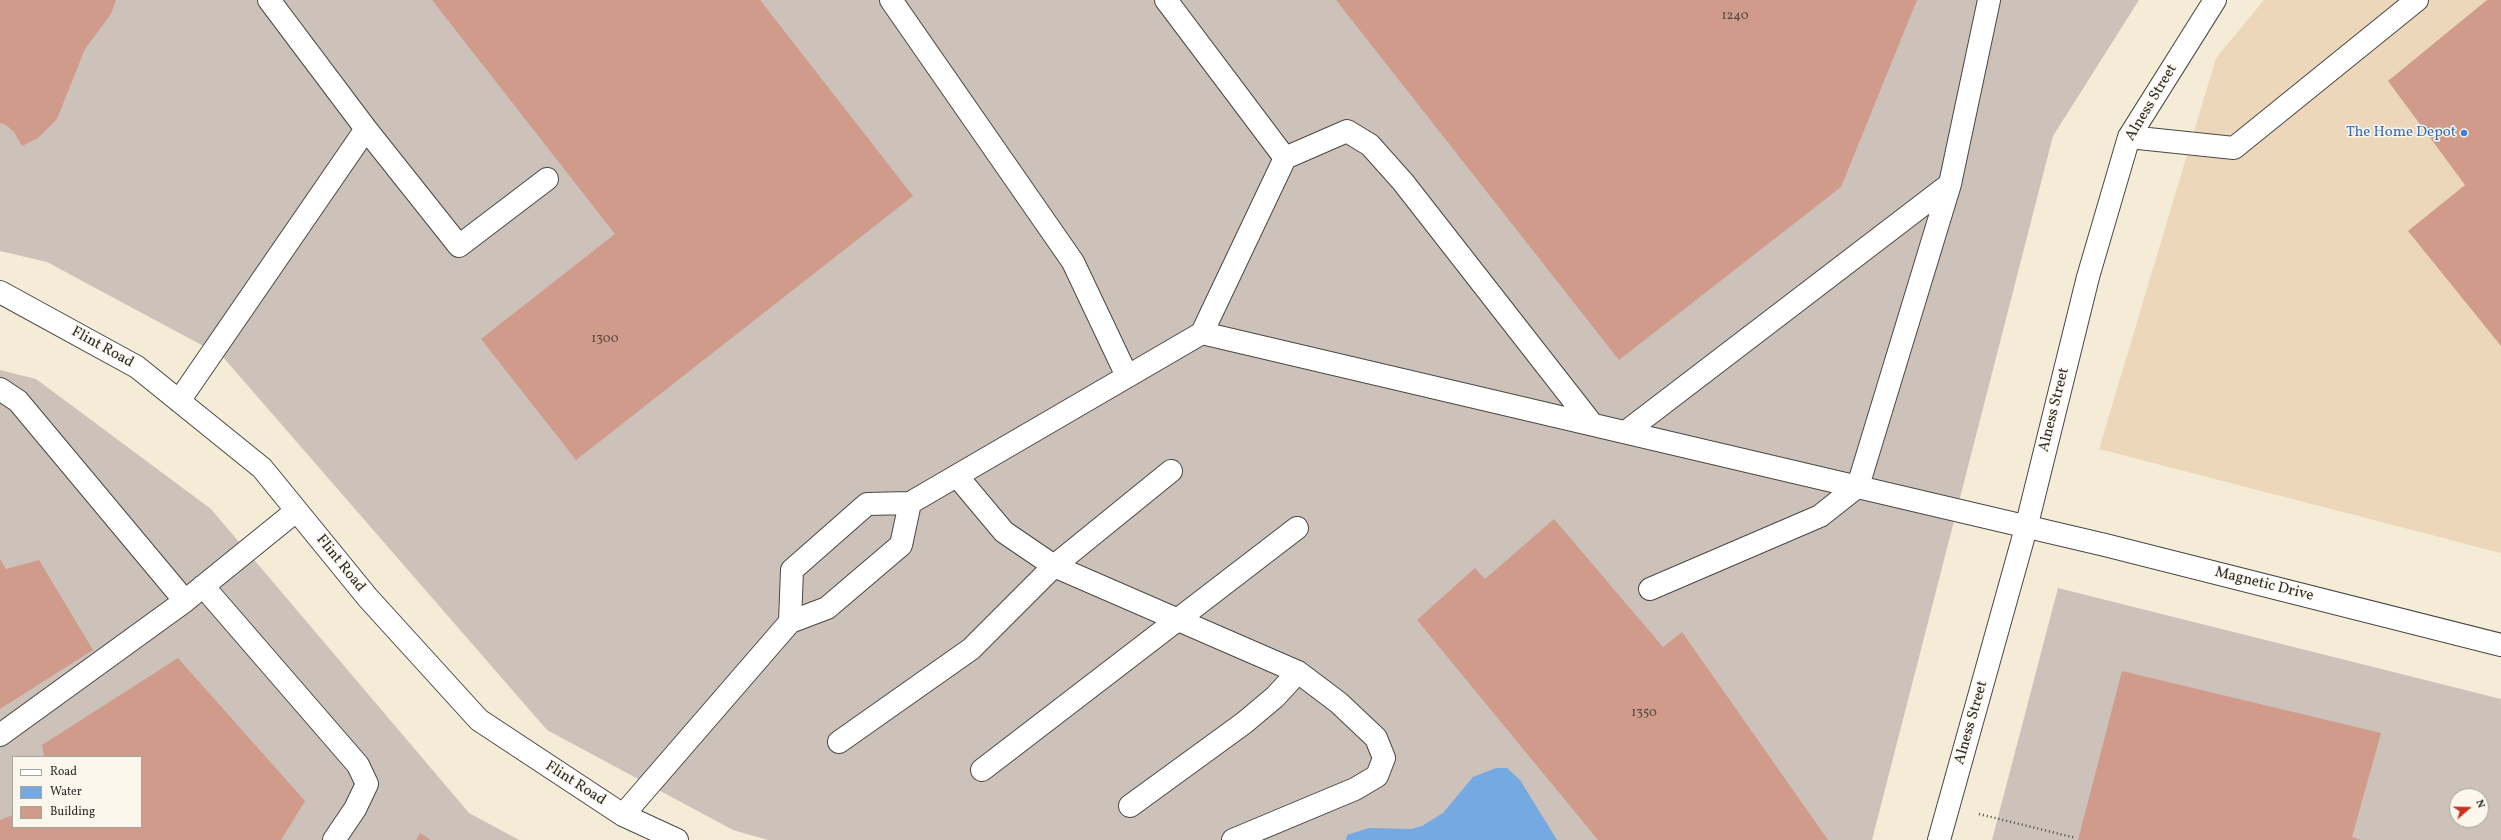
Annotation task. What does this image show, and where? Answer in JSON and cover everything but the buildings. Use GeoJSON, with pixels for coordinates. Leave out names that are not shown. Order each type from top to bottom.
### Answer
{"type":"FeatureCollection","features":[{"type":"Feature","properties":{"kind":"street"},"geometry":{"type":"LineString","coordinates":[[269,0],[366,129],[460,246],[547,179]]}},
{"type":"Feature","properties":{"kind":"street"},"geometry":{"type":"LineString","coordinates":[[891,0],[1073,262],[1127,376]]}},
{"type":"Feature","properties":{"kind":"street"},"geometry":{"type":"LineString","coordinates":[[1166,0],[1285,158]]}},
{"type":"Feature","properties":{"kind":"street"},"geometry":{"type":"LineString","coordinates":[[1650,589],[1820,516],[1858,486],[1950,184],[1989,0]]}},
{"type":"Feature","properties":{"kind":"street","name":"Alness Street"},"geometry":{"type":"LineString","coordinates":[[1939,840],[2026,528],[2088,277],[2128,137],[2215,0]]}},
{"type":"Feature","properties":{"kind":"street"},"geometry":{"type":"LineString","coordinates":[[2128,137],[2234,148],[2417,0]]}},
{"type":"Feature","properties":{"kind":"street"},"geometry":{"type":"LineString","coordinates":[[179,401],[366,129]]}},
{"type":"Feature","properties":{"kind":"street"},"geometry":{"type":"LineString","coordinates":[[790,622],[792,570],[867,504],[910,503],[1202,333],[1285,158],[1347,131],[1370,145],[1403,182],[1592,424]]}},
{"type":"Feature","properties":{"kind":"street"},"geometry":{"type":"LineString","coordinates":[[1626,431],[1950,184]]}},
{"type":"Feature","properties":{"kind":"street","name":"Flint Road"},"geometry":{"type":"LineString","coordinates":[[0,292],[138,367],[262,468],[368,598],[479,720],[623,815],[676,840]]}},
{"type":"Feature","properties":{"kind":"street","name":"Magnetic Drive"},"geometry":{"type":"LineString","coordinates":[[1202,333],[1626,431],[1858,486],[2026,528],[2104,545],[2501,645]]}},
{"type":"Feature","properties":{"kind":"street"},"geometry":{"type":"LineString","coordinates":[[0,389],[18,401],[185,601]]}},
{"type":"Feature","properties":{"kind":"street"},"geometry":{"type":"LineString","coordinates":[[839,742],[971,649],[1054,566],[1171,471]]}},
{"type":"Feature","properties":{"kind":"street"},"geometry":{"type":"LineString","coordinates":[[957,476],[1004,532],[1054,566],[1298,672],[1339,703],[1376,738],[1384,758],[1377,776],[1355,789],[1233,840]]}},
{"type":"Feature","properties":{"kind":"street"},"geometry":{"type":"LineString","coordinates":[[623,815],[790,622],[827,608],[901,545],[910,503]]}},
{"type":"Feature","properties":{"kind":"street"},"geometry":{"type":"LineString","coordinates":[[0,734],[185,601],[296,511]]}},
{"type":"Feature","properties":{"kind":"street"},"geometry":{"type":"LineString","coordinates":[[982,770],[1297,528]]}},
{"type":"Feature","properties":{"kind":"street"},"geometry":{"type":"LineString","coordinates":[[203,586],[358,765],[367,784],[356,809],[334,840]]}},
{"type":"Feature","properties":{"kind":"street"},"geometry":{"type":"LineString","coordinates":[[1130,806],[1244,723],[1275,697],[1298,672]]}},
{"type":"Feature","properties":{"kind":"path"},"geometry":{"type":"LineString","coordinates":[[1948,806],[2076,838]]}},
{"type":"Feature","properties":{"kind":"shaded area"},"geometry":{"type":"Polygon","coordinates":[[[0,0],[2139,0],[2053,136],[1872,840],[768,840],[733,830],[547,730],[222,356],[47,262],[0,251],[0,0]]]}},
{"type":"Feature","properties":{"kind":"shaded area"},"geometry":{"type":"Polygon","coordinates":[[[2264,0],[2501,0],[2501,553],[2099,449],[2216,58],[2264,0]]]}},
{"type":"Feature","properties":{"kind":"shaded area"},"geometry":{"type":"Polygon","coordinates":[[[0,370],[36,379],[211,509],[469,813],[519,840],[0,840],[0,370]]]}},
{"type":"Feature","properties":{"kind":"shaded area"},"geometry":{"type":"Polygon","coordinates":[[[2058,588],[2501,699],[2501,840],[1992,840],[2058,588]]]}},
{"type":"Feature","properties":{"kind":"water"},"geometry":{"type":"Polygon","coordinates":[[[1496,768],[1507,768],[1520,780],[1557,840],[1346,840],[1347,835],[1369,828],[1411,829],[1422,826],[1443,813],[1473,777],[1496,768]]]}},
{"type":"Feature","properties":{"kind":"place","name":"The Home Depot"},"geometry":{"type":"Point","coordinates":[2464,133]}}]}
